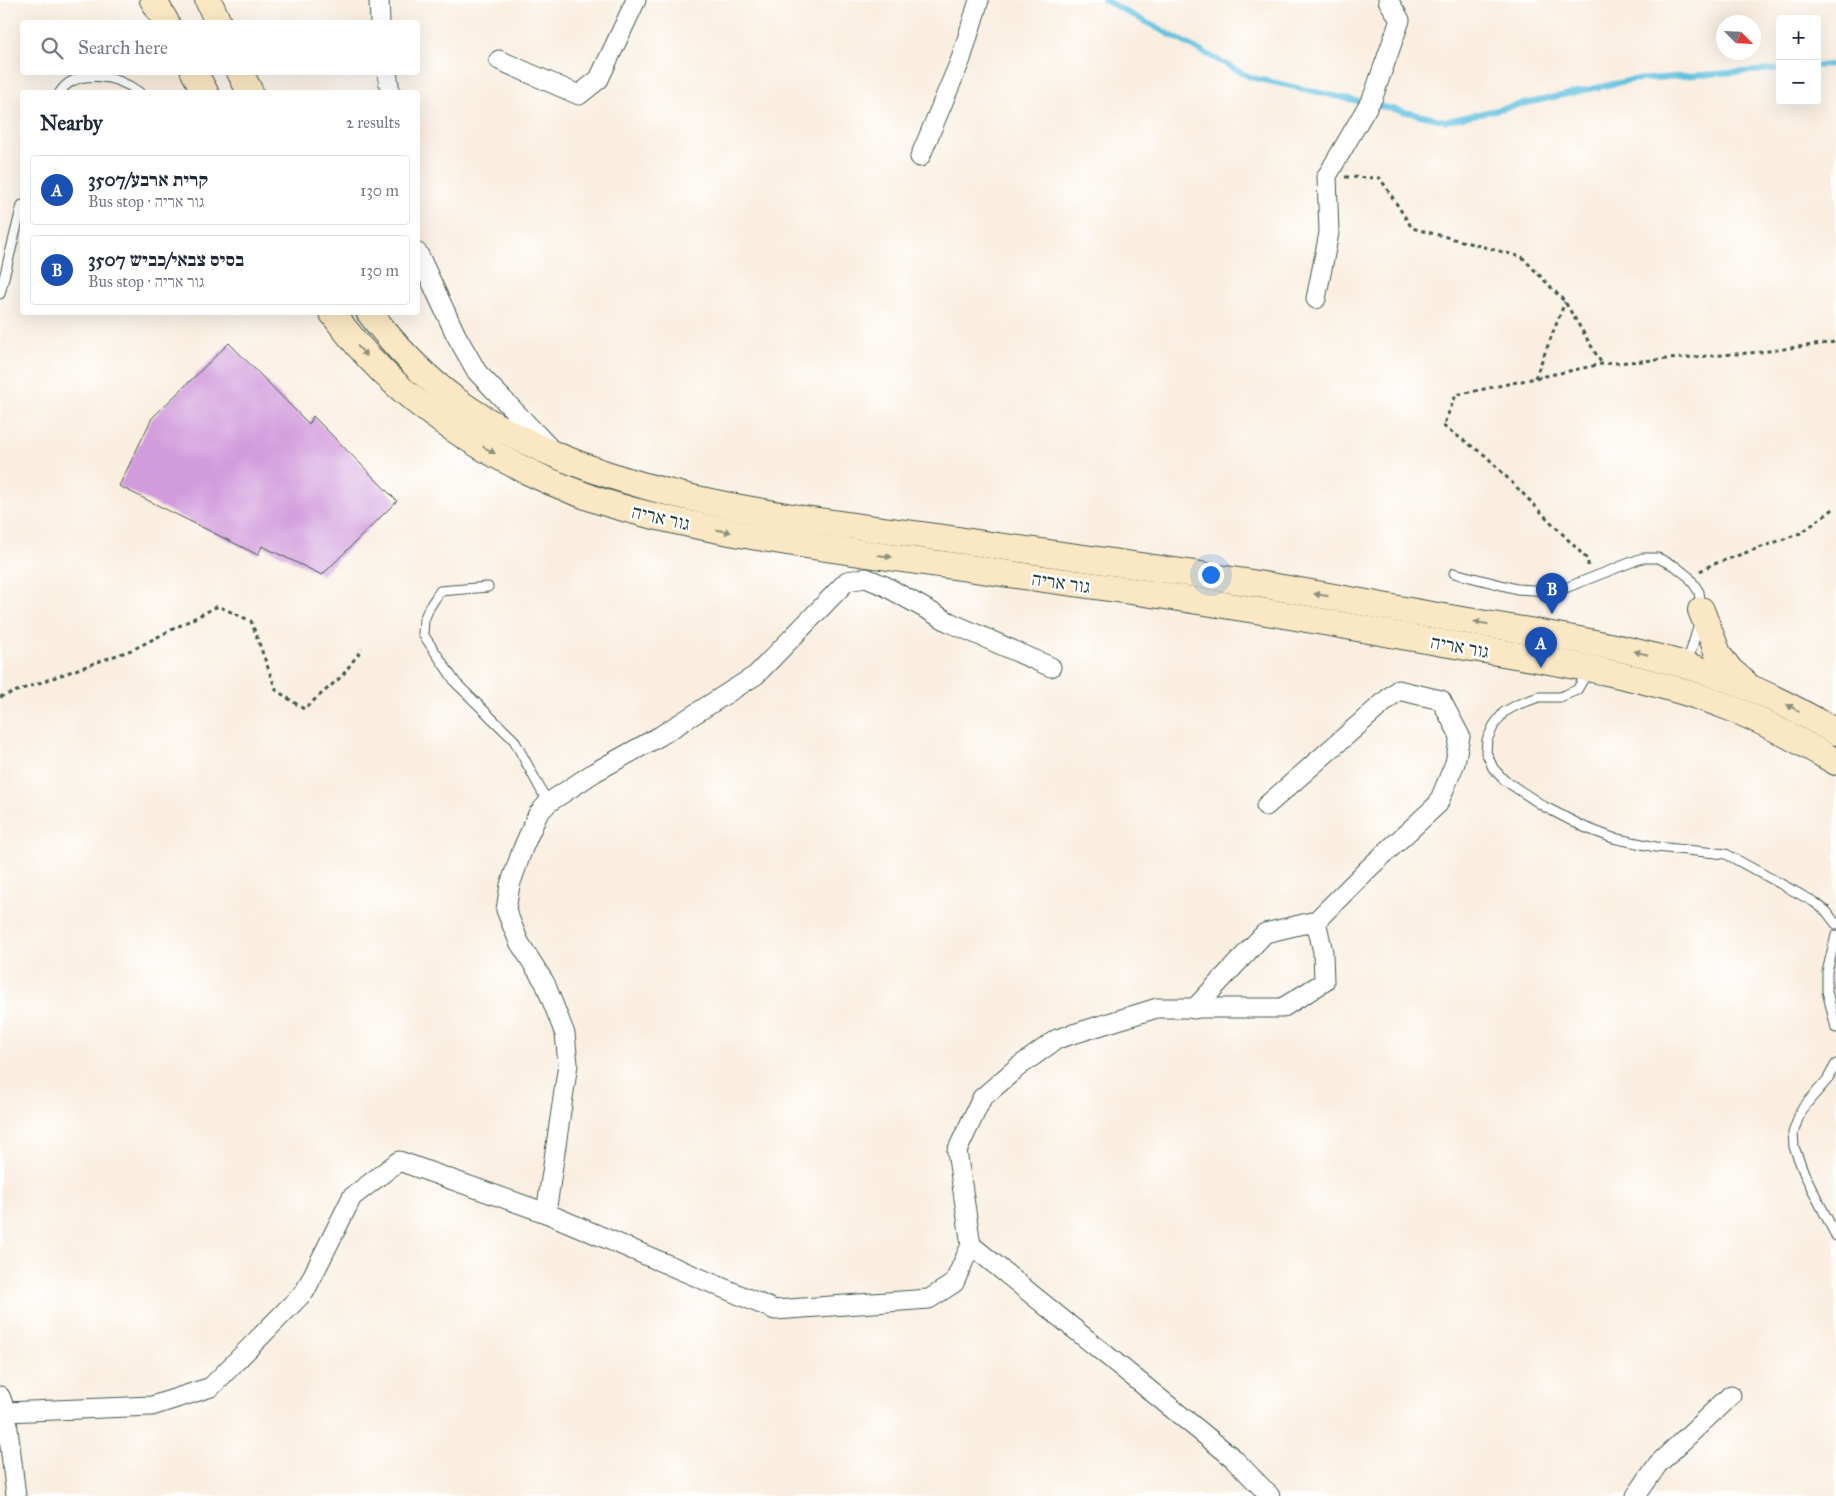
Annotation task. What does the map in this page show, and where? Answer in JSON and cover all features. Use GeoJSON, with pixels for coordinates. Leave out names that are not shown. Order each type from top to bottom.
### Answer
{"type":"FeatureCollection","features":[{"type":"Feature","properties":{"kind":"main road"},"geometry":{"type":"LineString","coordinates":[[153,0],[165,20]]}},
{"type":"Feature","properties":{"kind":"main road"},"geometry":{"type":"LineString","coordinates":[[208,0],[217,20]]}},
{"type":"Feature","properties":{"kind":"main road"},"geometry":{"type":"LineString","coordinates":[[196,75],[204,90]]}},
{"type":"Feature","properties":{"kind":"main road"},"geometry":{"type":"LineString","coordinates":[[242,75],[249,90]]}},
{"type":"Feature","properties":{"kind":"main road","name":"גור אריה"},"geometry":{"type":"LineString","coordinates":[[334,315],[348,336],[374,364],[407,395],[442,422],[502,458],[596,499],[619,506],[711,528],[802,545],[1221,604],[1631,677],[1683,678],[1752,689],[1783,703],[1836,732]]}},
{"type":"Feature","properties":{"kind":"main road","name":"גור אריה"},"geometry":{"type":"LineString","coordinates":[[371,315],[406,355],[457,401],[514,434],[556,455],[604,475],[716,502],[816,520],[1225,578],[1637,652],[1730,708],[1772,726],[1836,762]]}},
{"type":"Feature","properties":{"kind":"main road"},"geometry":{"type":"LineString","coordinates":[[1701,610],[1719,656],[1730,670],[1752,689]]}},
{"type":"Feature","properties":{"kind":"street"},"geometry":{"type":"LineString","coordinates":[[379,0],[380,20]]}},
{"type":"Feature","properties":{"kind":"street"},"geometry":{"type":"LineString","coordinates":[[499,60],[579,95],[600,79],[636,0]]}},
{"type":"Feature","properties":{"kind":"street"},"geometry":{"type":"LineString","coordinates":[[920,157],[961,59],[979,0]]}},
{"type":"Feature","properties":{"kind":"street"},"geometry":{"type":"LineString","coordinates":[[1316,298],[1329,233],[1327,176],[1373,97],[1382,72],[1400,20],[1388,0]]}},
{"type":"Feature","properties":{"kind":"street"},"geometry":{"type":"LineString","coordinates":[[387,75],[390,90]]}},
{"type":"Feature","properties":{"kind":"street"},"geometry":{"type":"LineString","coordinates":[[420,257],[456,335],[476,372],[556,455]]}},
{"type":"Feature","properties":{"kind":"street"},"geometry":{"type":"LineString","coordinates":[[546,1213],[568,1064],[566,1034],[545,983],[519,942],[506,910],[510,885],[523,848],[538,814],[548,803],[595,772],[660,736],[756,675],[847,580],[866,578],[949,622],[1051,667]]}},
{"type":"Feature","properties":{"kind":"street"},"geometry":{"type":"LineString","coordinates":[[1194,1009],[1265,933],[1316,921],[1369,868],[1438,804],[1455,763],[1460,736],[1441,700],[1398,690],[1266,806]]}},
{"type":"Feature","properties":{"kind":"street"},"geometry":{"type":"LineString","coordinates":[[16,1496],[3,1404],[152,1406],[211,1387],[305,1291],[352,1197],[399,1162],[546,1213],[775,1310],[929,1299],[954,1283],[971,1245],[957,1151],[982,1098],[1018,1067],[1057,1039],[1156,1008],[1282,1008],[1324,982],[1323,952],[1316,921]]}},
{"type":"Feature","properties":{"kind":"street"},"geometry":{"type":"LineString","coordinates":[[971,1245],[1233,1458],[1270,1496]]}},
{"type":"Feature","properties":{"kind":"street"},"geometry":{"type":"LineString","coordinates":[[1636,1496],[1658,1464],[1731,1395]]}},
{"type":"Feature","properties":{"kind":"lane"},"geometry":{"type":"LineString","coordinates":[[62,90],[81,78],[104,77],[129,85],[136,90]]}},
{"type":"Feature","properties":{"kind":"lane"},"geometry":{"type":"LineString","coordinates":[[0,294],[20,213]]}},
{"type":"Feature","properties":{"kind":"lane"},"geometry":{"type":"LineString","coordinates":[[1454,573],[1517,589],[1547,591],[1568,587],[1642,558],[1658,558],[1690,576],[1699,592],[1701,610],[1697,631],[1683,678]]}},
{"type":"Feature","properties":{"kind":"lane"},"geometry":{"type":"LineString","coordinates":[[488,587],[440,591],[424,620],[423,634],[456,683],[514,740],[548,803]]}},
{"type":"Feature","properties":{"kind":"lane"},"geometry":{"type":"LineString","coordinates":[[1589,669],[1577,690],[1560,697],[1539,697],[1519,704],[1504,712],[1494,725],[1487,740],[1486,752],[1493,768],[1504,780],[1545,807],[1584,827],[1613,838],[1656,847],[1726,854],[1814,902],[1826,911],[1836,924]]}},
{"type":"Feature","properties":{"kind":"lane"},"geometry":{"type":"LineString","coordinates":[[1836,935],[1827,972],[1827,991],[1836,1028]]}},
{"type":"Feature","properties":{"kind":"lane"},"geometry":{"type":"LineString","coordinates":[[1836,1064],[1827,1080],[1801,1110],[1792,1133],[1794,1147],[1804,1173],[1836,1236]]}},
{"type":"Feature","properties":{"kind":"path"},"geometry":{"type":"LineString","coordinates":[[1327,176],[1380,178],[1412,228],[1522,257],[1565,302],[1602,364]]}},
{"type":"Feature","properties":{"kind":"path"},"geometry":{"type":"LineString","coordinates":[[1535,378],[1565,302]]}},
{"type":"Feature","properties":{"kind":"path"},"geometry":{"type":"LineString","coordinates":[[1588,579],[1588,560],[1486,456],[1443,426],[1456,395],[1602,364],[1761,352],[1836,342]]}},
{"type":"Feature","properties":{"kind":"path"},"geometry":{"type":"LineString","coordinates":[[1690,576],[1711,565],[1801,533],[1836,507]]}},
{"type":"Feature","properties":{"kind":"path"},"geometry":{"type":"LineString","coordinates":[[0,697],[134,649],[218,606],[250,620],[276,690],[304,710],[342,676],[362,648]]}},
{"type":"Feature","properties":{"kind":"building"},"geometry":{"type":"Polygon","coordinates":[[[229,343],[309,424],[313,416],[397,501],[322,575],[262,546],[258,555],[119,486],[152,418],[229,343]]]}},
{"type":"Feature","properties":{"kind":"waterway"},"geometry":{"type":"LineString","coordinates":[[1104,0],[1250,77],[1446,121],[1631,80],[1776,69]]}},
{"type":"Feature","properties":{"kind":"waterway"},"geometry":{"type":"LineString","coordinates":[[1821,66],[1836,64]]}},
{"type":"Feature","properties":{"kind":"place","name":"בסיס צבאי/כביש 3507"},"geometry":{"type":"Point","coordinates":[1552,614]}},
{"type":"Feature","properties":{"kind":"place","name":"קרית ארבע/3507"},"geometry":{"type":"Point","coordinates":[1541,668]}}]}
